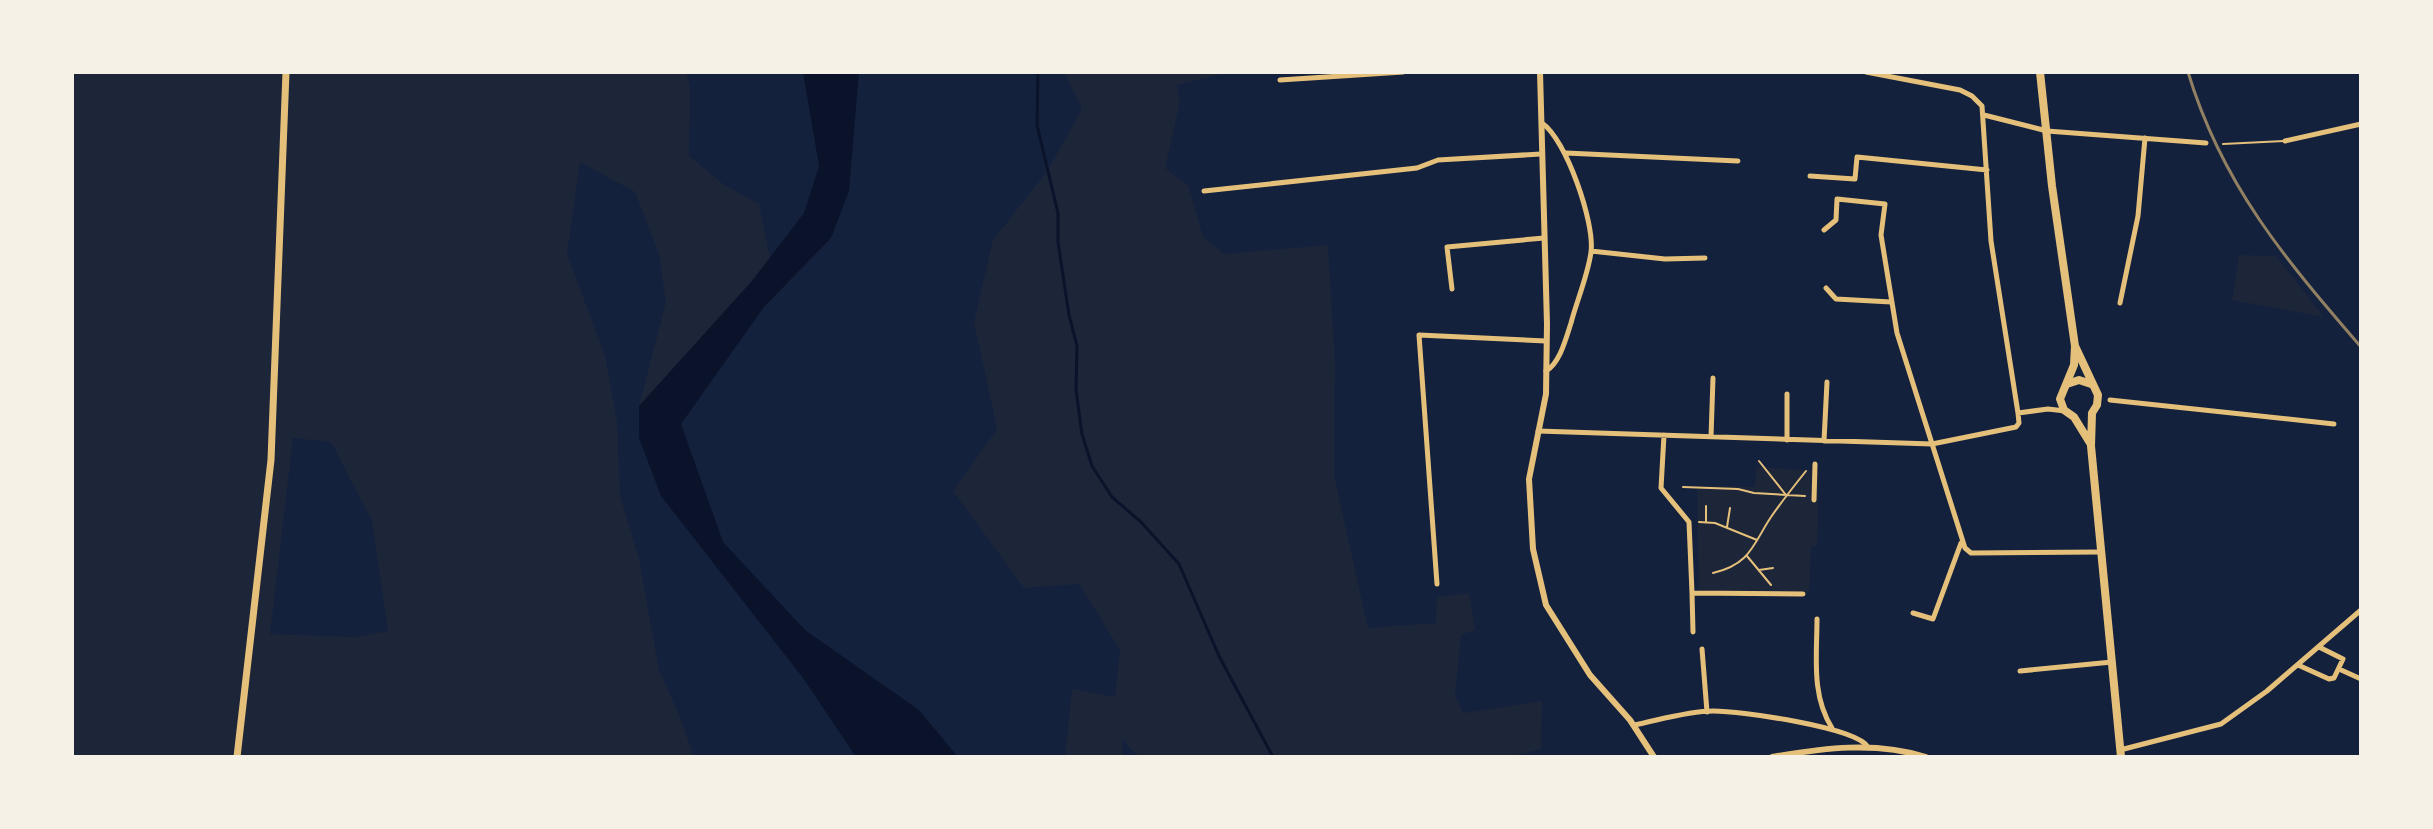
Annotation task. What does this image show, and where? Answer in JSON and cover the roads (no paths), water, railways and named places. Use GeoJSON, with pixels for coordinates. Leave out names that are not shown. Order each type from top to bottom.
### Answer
{"type":"FeatureCollection","features":[{"type":"Feature","properties":{"kind":"main road"},"geometry":{"type":"LineString","coordinates":[[237,757],[271,460],[286,72]]}},
{"type":"Feature","properties":{"kind":"main road"},"geometry":{"type":"LineString","coordinates":[[2041,74],[2052,186],[2075,346],[2074,365],[2060,399],[2091,446]]}},
{"type":"Feature","properties":{"kind":"main road"},"geometry":{"type":"LineString","coordinates":[[2075,346],[2098,401],[2092,413],[2091,446],[2120,754]]}},
{"type":"Feature","properties":{"kind":"main road"},"geometry":{"type":"LineString","coordinates":[[2067,384],[2079,380],[2091,384]]}},
{"type":"Feature","properties":{"kind":"main road"},"geometry":{"type":"LineString","coordinates":[[2069,414],[2086,416],[2092,413]]}},
{"type":"Feature","properties":{"kind":"street"},"geometry":{"type":"LineString","coordinates":[[1280,80],[1403,72]]}},
{"type":"Feature","properties":{"kind":"street"},"geometry":{"type":"LineString","coordinates":[[1540,72],[1546,394],[1529,479],[1533,549],[1545,601],[1590,675],[1634,725],[1654,757]]}},
{"type":"Feature","properties":{"kind":"street"},"geometry":{"type":"LineString","coordinates":[[1538,431],[1932,444],[2016,427],[2019,423],[2018,413],[1991,241],[1984,115],[1979,103],[1960,90],[1866,72]]}},
{"type":"Feature","properties":{"kind":"street"},"geometry":{"type":"LineString","coordinates":[[1984,115],[2047,131],[2206,143]]}},
{"type":"Feature","properties":{"kind":"street"},"geometry":{"type":"LineString","coordinates":[[1541,122],[1550,128],[1566,153],[1589,223],[1591,251],[1567,336],[1552,367],[1546,371]]}},
{"type":"Feature","properties":{"kind":"street"},"geometry":{"type":"LineString","coordinates":[[2285,141],[2361,124]]}},
{"type":"Feature","properties":{"kind":"street"},"geometry":{"type":"LineString","coordinates":[[2120,303],[2138,216],[2145,138]]}},
{"type":"Feature","properties":{"kind":"street"},"geometry":{"type":"LineString","coordinates":[[1566,153],[1738,161]]}},
{"type":"Feature","properties":{"kind":"street"},"geometry":{"type":"LineString","coordinates":[[1204,191],[1417,168],[1438,160],[1541,154]]}},
{"type":"Feature","properties":{"kind":"street"},"geometry":{"type":"LineString","coordinates":[[1810,176],[1855,179],[1857,157],[1987,170]]}},
{"type":"Feature","properties":{"kind":"street"},"geometry":{"type":"LineString","coordinates":[[1824,230],[1836,220],[1837,199],[1885,204],[1881,235],[1897,333],[1961,542],[1971,553],[2101,552]]}},
{"type":"Feature","properties":{"kind":"street"},"geometry":{"type":"LineString","coordinates":[[1452,289],[1447,247],[1544,238]]}},
{"type":"Feature","properties":{"kind":"street"},"geometry":{"type":"LineString","coordinates":[[1591,251],[1665,259],[1705,258]]}},
{"type":"Feature","properties":{"kind":"street"},"geometry":{"type":"LineString","coordinates":[[1826,288],[1836,299],[1891,302]]}},
{"type":"Feature","properties":{"kind":"street"},"geometry":{"type":"LineString","coordinates":[[1437,584],[1419,335],[1546,341]]}},
{"type":"Feature","properties":{"kind":"street"},"geometry":{"type":"LineString","coordinates":[[1711,437],[1713,378]]}},
{"type":"Feature","properties":{"kind":"street"},"geometry":{"type":"LineString","coordinates":[[1824,441],[1827,382]]}},
{"type":"Feature","properties":{"kind":"street"},"geometry":{"type":"LineString","coordinates":[[1787,394],[1787,440]]}},
{"type":"Feature","properties":{"kind":"street"},"geometry":{"type":"LineString","coordinates":[[2048,409],[2060,399]]}},
{"type":"Feature","properties":{"kind":"street"},"geometry":{"type":"LineString","coordinates":[[2110,400],[2334,424]]}},
{"type":"Feature","properties":{"kind":"street"},"geometry":{"type":"LineString","coordinates":[[2018,413],[2048,409],[2069,414]]}},
{"type":"Feature","properties":{"kind":"street"},"geometry":{"type":"LineString","coordinates":[[1664,435],[1661,488],[1689,522],[1693,632]]}},
{"type":"Feature","properties":{"kind":"street"},"geometry":{"type":"LineString","coordinates":[[1813,464],[1814,498]]}},
{"type":"Feature","properties":{"kind":"street"},"geometry":{"type":"LineString","coordinates":[[1913,613],[1933,619],[1961,542]]}},
{"type":"Feature","properties":{"kind":"street"},"geometry":{"type":"LineString","coordinates":[[1692,593],[1803,594]]}},
{"type":"Feature","properties":{"kind":"street"},"geometry":{"type":"LineString","coordinates":[[2120,754],[2221,724],[2267,691],[2361,610]]}},
{"type":"Feature","properties":{"kind":"street"},"geometry":{"type":"LineString","coordinates":[[1817,619],[1818,697],[1832,729]]}},
{"type":"Feature","properties":{"kind":"street"},"geometry":{"type":"LineString","coordinates":[[2298,665],[2331,679],[2339,669],[2342,658],[2319,646]]}},
{"type":"Feature","properties":{"kind":"street"},"geometry":{"type":"LineString","coordinates":[[1702,649],[1707,712]]}},
{"type":"Feature","properties":{"kind":"street"},"geometry":{"type":"LineString","coordinates":[[2020,671],[2112,662]]}},
{"type":"Feature","properties":{"kind":"street"},"geometry":{"type":"LineString","coordinates":[[2339,669],[2361,679]]}},
{"type":"Feature","properties":{"kind":"street"},"geometry":{"type":"LineString","coordinates":[[1634,725],[1707,712],[1832,729],[1860,739],[1868,747]]}},
{"type":"Feature","properties":{"kind":"street"},"geometry":{"type":"LineString","coordinates":[[1772,757],[1824,749],[1868,747],[1905,750],[1926,757]]}},
{"type":"Feature","properties":{"kind":"lane"},"geometry":{"type":"LineString","coordinates":[[2223,144],[2285,141]]}},
{"type":"Feature","properties":{"kind":"waterway"},"geometry":{"type":"LineString","coordinates":[[1038,72],[1037,125],[1058,213],[1058,242],[1077,346],[1076,390],[1082,434],[1092,466],[1112,497],[1141,522],[1179,564],[1219,656],[1273,757]]}},
{"type":"Feature","properties":{"kind":"railway"},"geometry":{"type":"LineString","coordinates":[[2188,72],[2202,113],[2238,186],[2282,252],[2361,347]]}}]}
